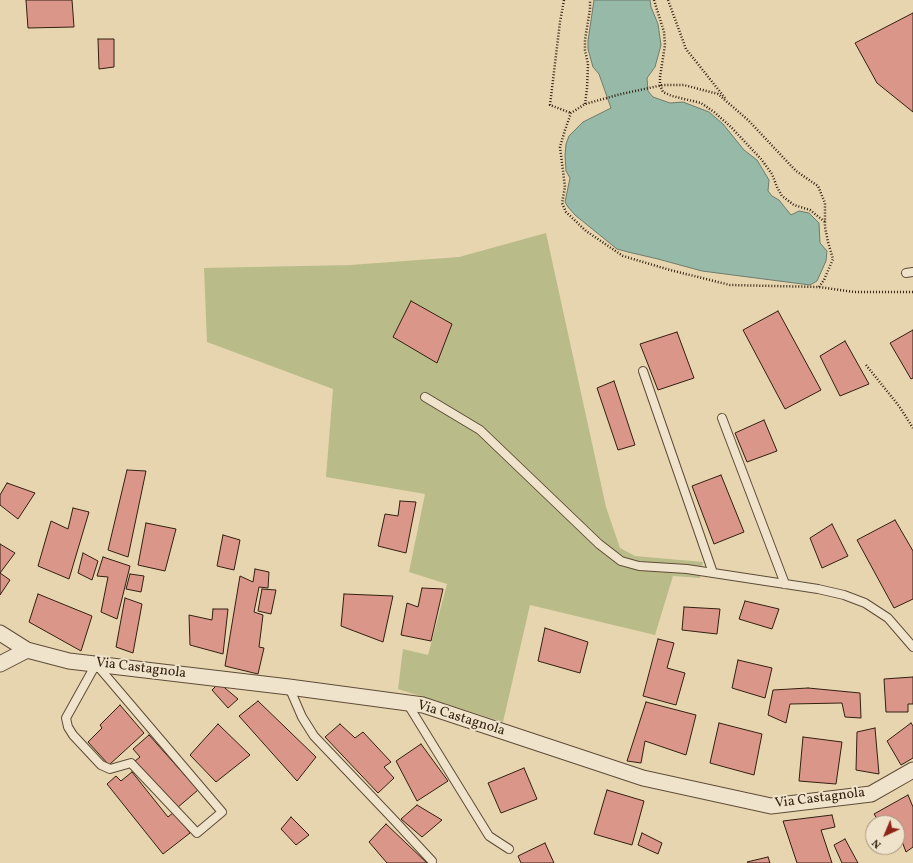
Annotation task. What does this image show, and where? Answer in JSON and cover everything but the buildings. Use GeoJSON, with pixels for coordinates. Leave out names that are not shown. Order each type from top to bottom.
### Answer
{"type":"FeatureCollection","features":[{"type":"Feature","properties":{"kind":"street","name":"Via Castagnola"},"geometry":{"type":"LineString","coordinates":[[0,633],[27,650],[69,661],[289,687],[423,705],[643,778],[771,806],[871,794],[913,770]]}},
{"type":"Feature","properties":{"kind":"street"},"geometry":{"type":"LineString","coordinates":[[0,664],[27,650]]}},
{"type":"Feature","properties":{"kind":"lane"},"geometry":{"type":"LineString","coordinates":[[644,371],[713,573]]}},
{"type":"Feature","properties":{"kind":"lane"},"geometry":{"type":"LineString","coordinates":[[425,397],[480,430],[599,544],[621,561],[639,566],[687,569],[844,594],[865,603],[888,618],[913,647]]}},
{"type":"Feature","properties":{"kind":"lane"},"geometry":{"type":"LineString","coordinates":[[722,418],[785,584]]}},
{"type":"Feature","properties":{"kind":"lane"},"geometry":{"type":"LineString","coordinates":[[96,664],[222,812],[197,833],[131,763],[110,769],[101,765],[73,735],[68,727],[66,718],[96,664]]}},
{"type":"Feature","properties":{"kind":"lane"},"geometry":{"type":"LineString","coordinates":[[289,687],[302,717],[314,736],[432,861]]}},
{"type":"Feature","properties":{"kind":"lane"},"geometry":{"type":"LineString","coordinates":[[407,703],[489,836],[509,849]]}},
{"type":"Feature","properties":{"kind":"path"},"geometry":{"type":"LineString","coordinates":[[564,0],[550,105],[571,113]]}},
{"type":"Feature","properties":{"kind":"path"},"geometry":{"type":"LineString","coordinates":[[585,104],[588,64],[585,50],[585,40],[590,0]]}},
{"type":"Feature","properties":{"kind":"path"},"geometry":{"type":"LineString","coordinates":[[654,0],[664,32],[665,45],[660,77],[660,85],[663,92],[672,96],[701,103],[714,112],[731,127],[772,174],[782,196],[794,205],[810,210],[825,222]]}},
{"type":"Feature","properties":{"kind":"path"},"geometry":{"type":"LineString","coordinates":[[668,0],[686,49],[728,103]]}},
{"type":"Feature","properties":{"kind":"path"},"geometry":{"type":"LineString","coordinates":[[819,286],[824,280],[833,258],[828,242],[825,222],[825,202],[818,186],[796,171],[748,120],[718,94],[684,85],[660,85],[585,104],[571,113],[560,147],[565,187],[562,203],[566,212],[586,231],[623,256],[670,270],[730,285],[819,286],[854,292],[913,292]]}},
{"type":"Feature","properties":{"kind":"path"},"geometry":{"type":"LineString","coordinates":[[866,365],[899,406],[913,428]]}},
{"type":"Feature","properties":{"kind":"green space"},"geometry":{"type":"Polygon","coordinates":[[[546,233],[606,507],[620,548],[635,556],[703,562],[700,578],[673,576],[655,635],[530,605],[503,722],[398,689],[403,649],[428,655],[447,584],[409,572],[425,494],[326,477],[333,389],[207,342],[204,268],[350,265],[459,257],[546,233]]]}},
{"type":"Feature","properties":{"kind":"shaded area"},"geometry":{"type":"Polygon","coordinates":[[[594,0],[650,0],[651,7],[658,24],[661,45],[655,67],[647,78],[648,91],[653,97],[670,103],[683,102],[709,112],[723,124],[744,150],[757,160],[769,180],[768,191],[772,196],[779,200],[791,215],[799,211],[809,213],[819,223],[820,243],[827,251],[826,261],[817,281],[810,285],[702,271],[617,249],[575,215],[568,207],[565,202],[570,178],[566,171],[565,155],[566,144],[569,136],[583,122],[611,108],[599,74],[593,67],[588,49],[594,0]]]}}]}
